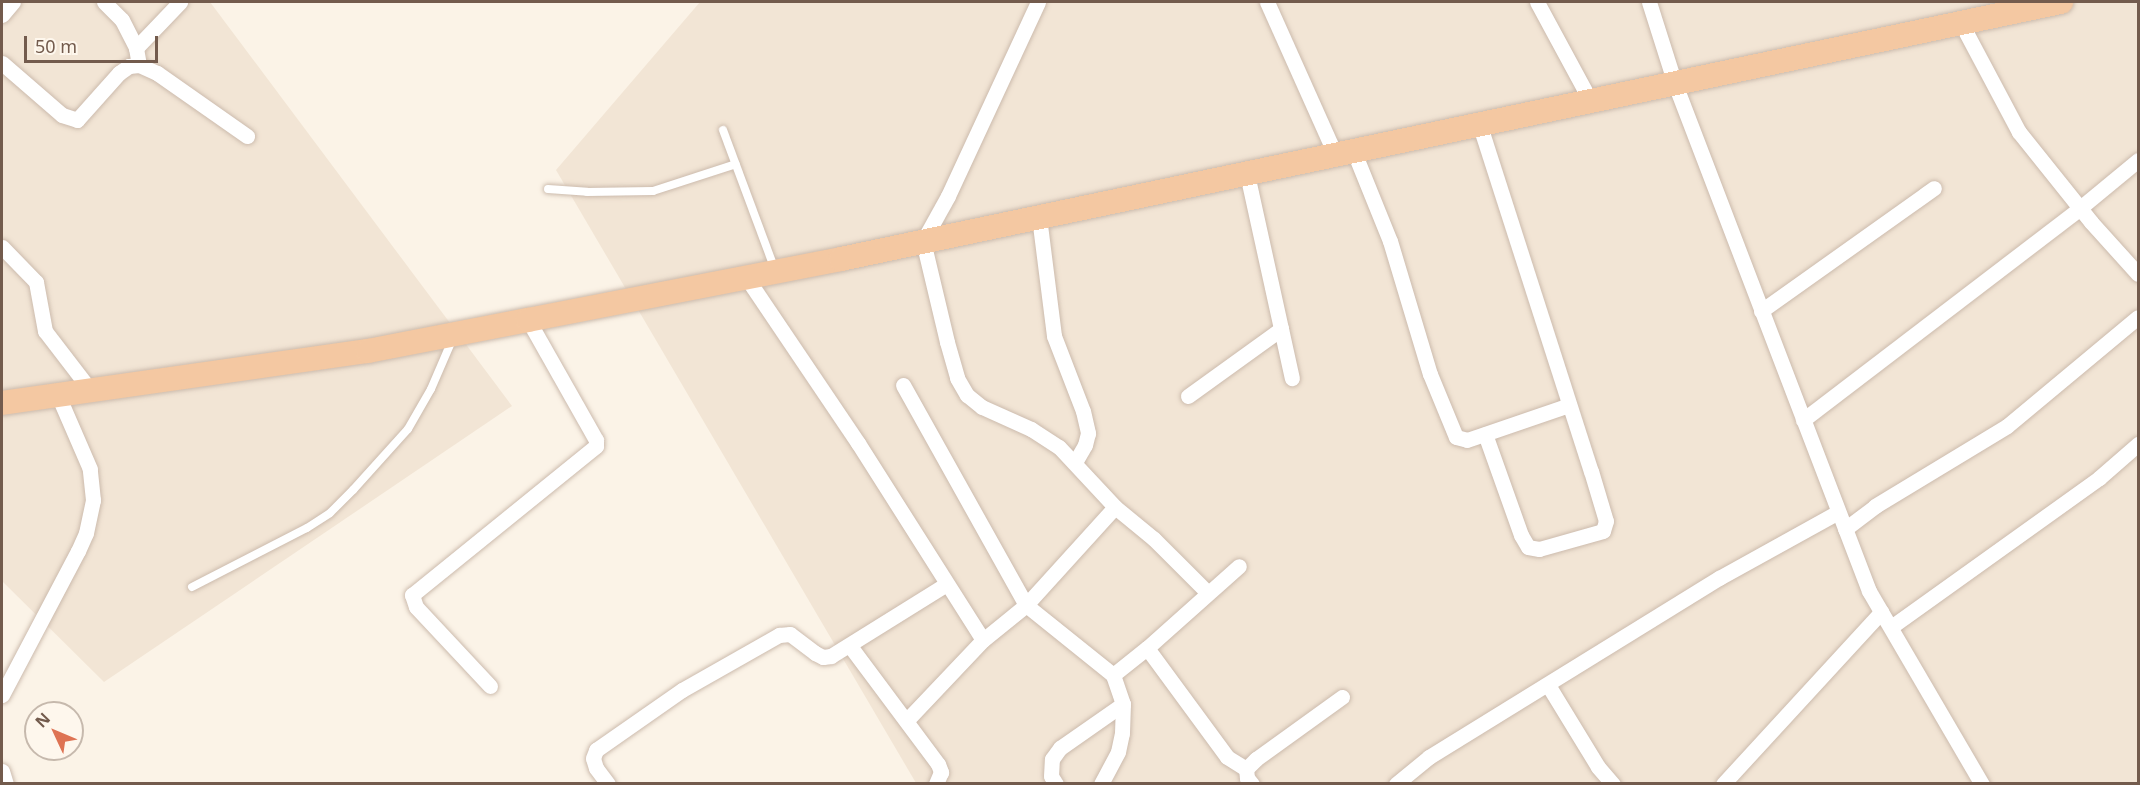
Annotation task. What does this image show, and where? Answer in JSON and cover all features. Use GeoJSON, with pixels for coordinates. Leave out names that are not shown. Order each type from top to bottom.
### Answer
{"type":"FeatureCollection","features":[{"type":"Feature","properties":{"kind":"highway"},"geometry":{"type":"LineString","coordinates":[[2,404],[368,351],[528,320],[923,242],[2061,2]]}},
{"type":"Feature","properties":{"kind":"street"},"geometry":{"type":"LineString","coordinates":[[2,15],[13,2]]}},
{"type":"Feature","properties":{"kind":"street"},"geometry":{"type":"LineString","coordinates":[[104,2],[122,20],[136,48],[139,65]]}},
{"type":"Feature","properties":{"kind":"street"},"geometry":{"type":"LineString","coordinates":[[136,48],[180,2]]}},
{"type":"Feature","properties":{"kind":"street"},"geometry":{"type":"LineString","coordinates":[[1038,2],[948,196],[923,242],[946,342],[957,378],[967,395],[982,407],[1031,429],[1059,447],[1115,507],[1154,539],[1208,593]]}},
{"type":"Feature","properties":{"kind":"street"},"geometry":{"type":"LineString","coordinates":[[1267,2],[1390,241],[1430,374],[1450,429],[1461,440],[1569,405]]}},
{"type":"Feature","properties":{"kind":"street"},"geometry":{"type":"LineString","coordinates":[[1536,2],[1591,102]]}},
{"type":"Feature","properties":{"kind":"street"},"geometry":{"type":"LineString","coordinates":[[1649,2],[1674,84],[1869,591],[1982,783]]}},
{"type":"Feature","properties":{"kind":"street"},"geometry":{"type":"LineString","coordinates":[[1961,23],[2019,132],[2080,208],[2139,274]]}},
{"type":"Feature","properties":{"kind":"street"},"geometry":{"type":"LineString","coordinates":[[2,63],[62,115],[77,120],[119,73],[129,66],[139,65],[157,73],[247,136]]}},
{"type":"Feature","properties":{"kind":"street"},"geometry":{"type":"LineString","coordinates":[[1480,126],[1606,521],[1603,531],[1539,549],[1528,547],[1521,536],[1485,434]]}},
{"type":"Feature","properties":{"kind":"street"},"geometry":{"type":"LineString","coordinates":[[1803,420],[2080,208],[2139,160]]}},
{"type":"Feature","properties":{"kind":"street"},"geometry":{"type":"LineString","coordinates":[[1247,174],[1292,378]]}},
{"type":"Feature","properties":{"kind":"street"},"geometry":{"type":"LineString","coordinates":[[1761,311],[1934,188]]}},
{"type":"Feature","properties":{"kind":"street"},"geometry":{"type":"LineString","coordinates":[[1040,217],[1054,336],[1083,411],[1088,433],[1075,462]]}},
{"type":"Feature","properties":{"kind":"street"},"geometry":{"type":"LineString","coordinates":[[2,247],[36,282],[45,331],[91,391]]}},
{"type":"Feature","properties":{"kind":"street"},"geometry":{"type":"LineString","coordinates":[[746,277],[858,443],[945,585],[983,640]]}},
{"type":"Feature","properties":{"kind":"street"},"geometry":{"type":"LineString","coordinates":[[1845,529],[1875,506],[2007,426],[2139,317]]}},
{"type":"Feature","properties":{"kind":"street"},"geometry":{"type":"LineString","coordinates":[[490,686],[416,607],[412,595],[596,446],[596,440],[528,320]]}},
{"type":"Feature","properties":{"kind":"street"},"geometry":{"type":"LineString","coordinates":[[1188,396],[1281,329]]}},
{"type":"Feature","properties":{"kind":"street"},"geometry":{"type":"LineString","coordinates":[[903,385],[1026,605],[1113,675],[1123,704],[1118,752],[1101,783]]}},
{"type":"Feature","properties":{"kind":"street"},"geometry":{"type":"LineString","coordinates":[[2,695],[78,551],[86,533],[93,500],[90,469],[58,396]]}},
{"type":"Feature","properties":{"kind":"street"},"geometry":{"type":"LineString","coordinates":[[1891,627],[2099,478],[2139,444]]}},
{"type":"Feature","properties":{"kind":"street"},"geometry":{"type":"LineString","coordinates":[[907,720],[983,640],[1026,605],[1115,507]]}},
{"type":"Feature","properties":{"kind":"street"},"geometry":{"type":"LineString","coordinates":[[1396,783],[1429,757],[1719,578],[1838,512]]}},
{"type":"Feature","properties":{"kind":"street"},"geometry":{"type":"LineString","coordinates":[[1113,675],[1147,648],[1239,566]]}},
{"type":"Feature","properties":{"kind":"street"},"geometry":{"type":"LineString","coordinates":[[608,783],[596,768],[593,758],[596,750],[604,742],[682,690],[779,635],[790,634],[823,657],[850,646],[945,585]]}},
{"type":"Feature","properties":{"kind":"street"},"geometry":{"type":"LineString","coordinates":[[1723,783],[1881,612]]}},
{"type":"Feature","properties":{"kind":"street"},"geometry":{"type":"LineString","coordinates":[[850,646],[938,764],[942,772],[936,783]]}},
{"type":"Feature","properties":{"kind":"street"},"geometry":{"type":"LineString","coordinates":[[1147,648],[1227,757],[1249,776],[1256,759],[1342,697]]}},
{"type":"Feature","properties":{"kind":"street"},"geometry":{"type":"LineString","coordinates":[[1548,685],[1607,781]]}},
{"type":"Feature","properties":{"kind":"street"},"geometry":{"type":"LineString","coordinates":[[1056,783],[1051,776],[1052,759],[1060,748],[1123,704]]}},
{"type":"Feature","properties":{"kind":"street"},"geometry":{"type":"LineString","coordinates":[[2,771],[6,783]]}},
{"type":"Feature","properties":{"kind":"lane"},"geometry":{"type":"LineString","coordinates":[[723,130],[775,271]]}},
{"type":"Feature","properties":{"kind":"lane"},"geometry":{"type":"LineString","coordinates":[[548,189],[587,192],[653,191],[736,164]]}},
{"type":"Feature","properties":{"kind":"lane"},"geometry":{"type":"LineString","coordinates":[[192,587],[307,528],[330,513],[354,490],[408,429],[431,389],[454,334]]}},
{"type":"Feature","properties":{"kind":"shaded area"},"geometry":{"type":"Polygon","coordinates":[[[2,2],[210,2],[512,406],[104,682],[2,581],[2,2]]]}},
{"type":"Feature","properties":{"kind":"shaded area"},"geometry":{"type":"Polygon","coordinates":[[[700,2],[2138,2],[2138,783],[916,783],[556,170],[700,2]]]}}]}
